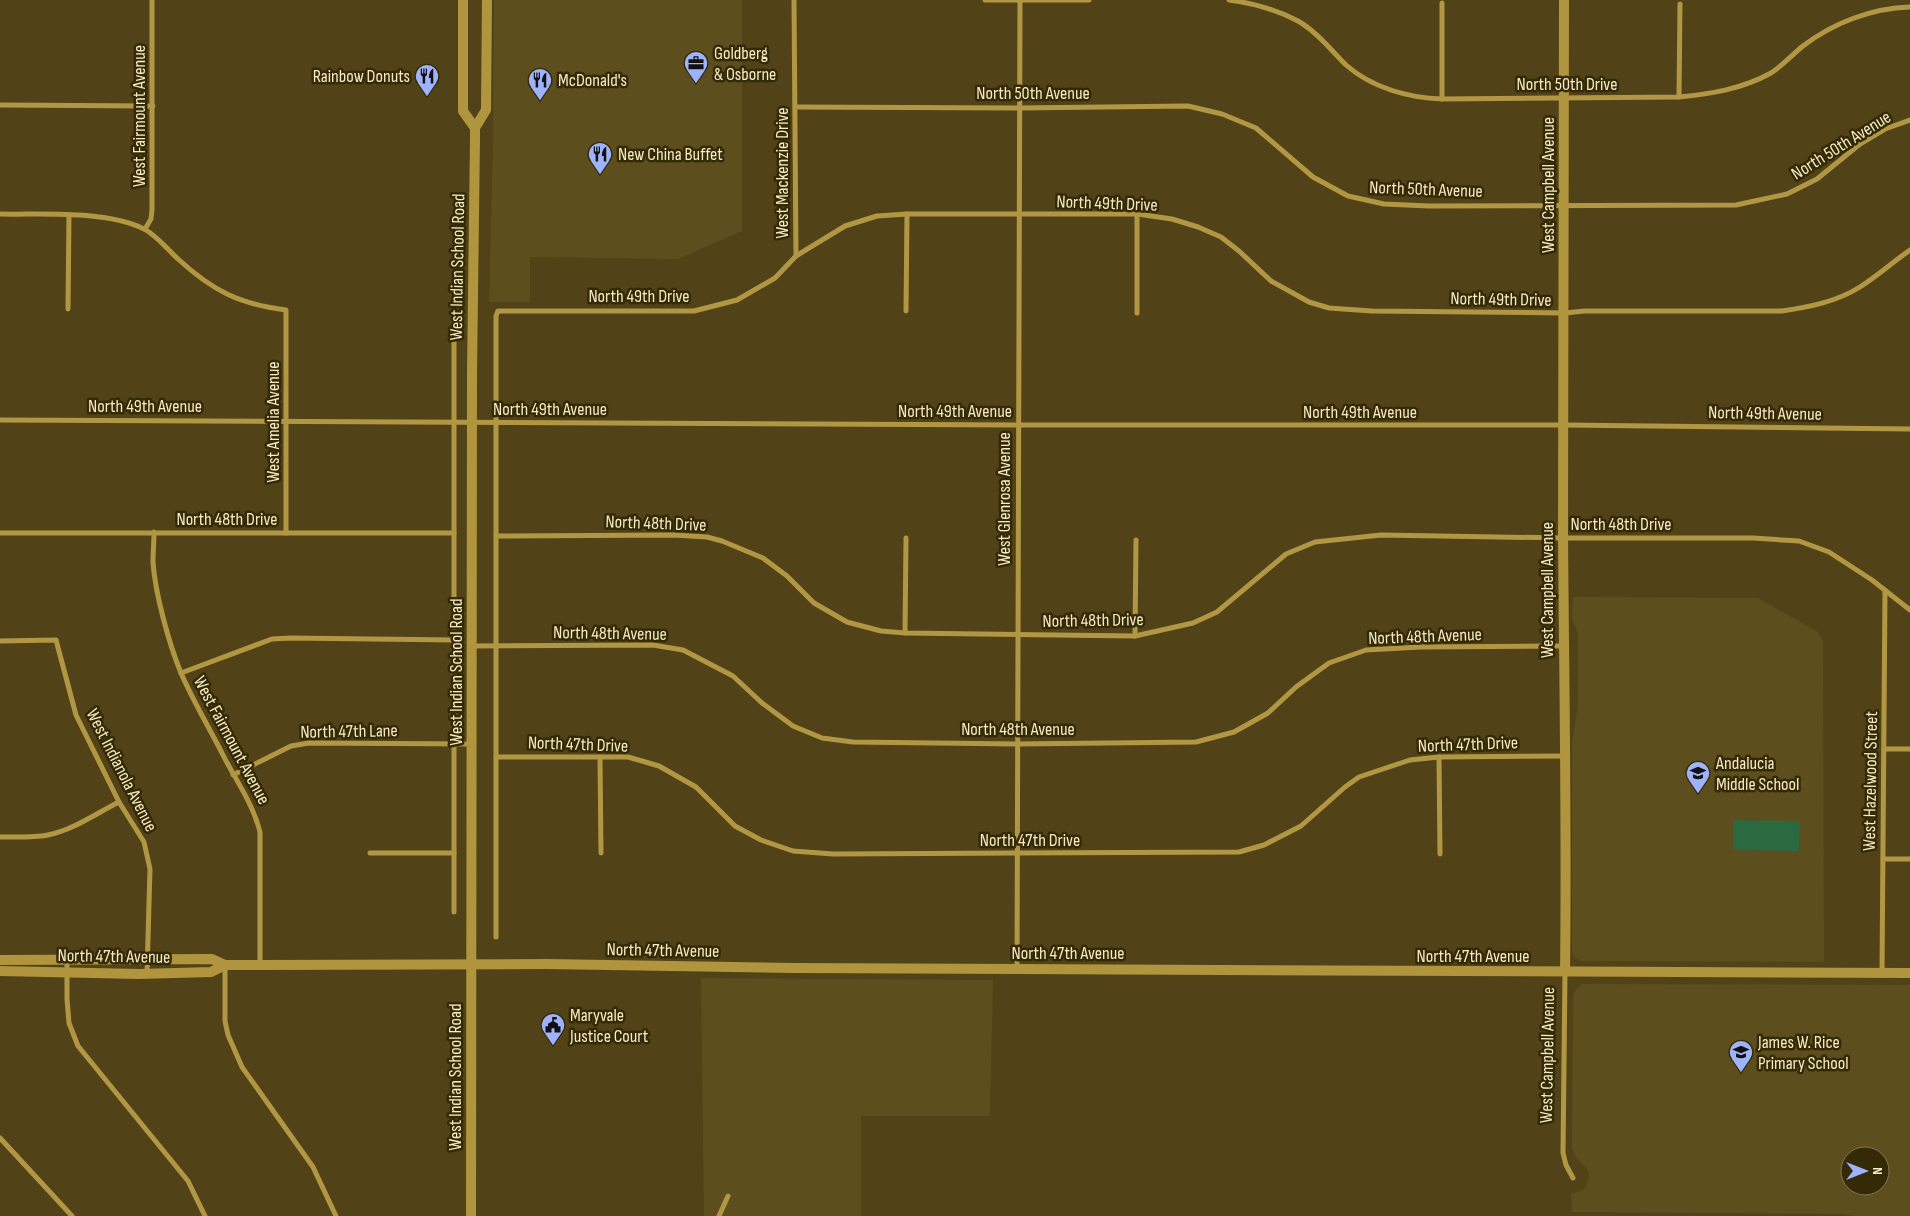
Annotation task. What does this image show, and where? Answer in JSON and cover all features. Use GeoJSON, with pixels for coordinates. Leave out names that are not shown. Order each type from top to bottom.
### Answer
{"type":"FeatureCollection","features":[{"type":"Feature","properties":{"kind":"street","name":"West Fairmount Avenue"},"geometry":{"type":"LineString","coordinates":[[145,229],[151,219],[152,210],[152,0]]}},
{"type":"Feature","properties":{"kind":"street"},"geometry":{"type":"LineString","coordinates":[[463,0],[463,111],[475,128]]}},
{"type":"Feature","properties":{"kind":"street","name":"West Indian School Road"},"geometry":{"type":"LineString","coordinates":[[471,1216],[472,422],[475,128],[486,110],[487,0]]}},
{"type":"Feature","properties":{"kind":"street","name":"West Mackenzie Drive"},"geometry":{"type":"LineString","coordinates":[[794,0],[796,256]]}},
{"type":"Feature","properties":{"kind":"street"},"geometry":{"type":"LineString","coordinates":[[985,0],[1089,0]]}},
{"type":"Feature","properties":{"kind":"street","name":"West Glenrosa Avenue"},"geometry":{"type":"LineString","coordinates":[[1017,969],[1020,0]]}},
{"type":"Feature","properties":{"kind":"street","name":"North 50th Drive"},"geometry":{"type":"LineString","coordinates":[[1228,0],[1273,10],[1299,22],[1315,33],[1348,66],[1360,75],[1384,87],[1415,96],[1442,99],[1679,97],[1714,93],[1738,88],[1772,72],[1805,44],[1840,23],[1866,14],[1897,7],[1910,7]]}},
{"type":"Feature","properties":{"kind":"street","name":"West Campbell Avenue"},"geometry":{"type":"LineString","coordinates":[[1564,0],[1563,538],[1565,972],[1563,1153],[1566,1165],[1573,1178]]}},
{"type":"Feature","properties":{"kind":"street"},"geometry":{"type":"LineString","coordinates":[[1442,3],[1442,99]]}},
{"type":"Feature","properties":{"kind":"street"},"geometry":{"type":"LineString","coordinates":[[1679,97],[1680,4]]}},
{"type":"Feature","properties":{"kind":"street"},"geometry":{"type":"LineString","coordinates":[[0,105],[152,106]]}},
{"type":"Feature","properties":{"kind":"street","name":"North 50th Avenue"},"geometry":{"type":"LineString","coordinates":[[795,107],[1019,108],[1188,106],[1222,114],[1256,128],[1313,177],[1348,196],[1367,202],[1429,206],[1736,205],[1787,194],[1817,180],[1860,144],[1885,129],[1910,120]]}},
{"type":"Feature","properties":{"kind":"street"},"geometry":{"type":"LineString","coordinates":[[0,214],[69,215],[106,219],[145,229]]}},
{"type":"Feature","properties":{"kind":"street"},"geometry":{"type":"LineString","coordinates":[[906,311],[907,214]]}},
{"type":"Feature","properties":{"kind":"street","name":"North 49th Drive"},"geometry":{"type":"LineString","coordinates":[[496,422],[496,316],[498,311],[694,311],[737,300],[775,278],[796,256],[845,226],[877,216],[907,214],[1138,214],[1172,219],[1221,237],[1271,281],[1309,302],[1329,308],[1372,311],[1564,313],[1584,311],[1770,311],[1812,306],[1858,288],[1910,250]]}},
{"type":"Feature","properties":{"kind":"street"},"geometry":{"type":"LineString","coordinates":[[1138,214],[1138,313]]}},
{"type":"Feature","properties":{"kind":"street"},"geometry":{"type":"LineString","coordinates":[[68,310],[69,215]]}},
{"type":"Feature","properties":{"kind":"street","name":"West Amelia Avenue"},"geometry":{"type":"LineString","coordinates":[[145,229],[215,289],[236,299],[261,307],[286,310],[286,533]]}},
{"type":"Feature","properties":{"kind":"street","name":"West Indian School Road"},"geometry":{"type":"LineString","coordinates":[[454,316],[454,912]]}},
{"type":"Feature","properties":{"kind":"street","name":"North 49th Avenue"},"geometry":{"type":"LineString","coordinates":[[0,420],[1018,426],[1564,424],[1910,429]]}},
{"type":"Feature","properties":{"kind":"street"},"geometry":{"type":"LineString","coordinates":[[496,422],[496,937]]}},
{"type":"Feature","properties":{"kind":"street","name":"West Fairmount Avenue"},"geometry":{"type":"LineString","coordinates":[[154,532],[153,563],[171,645],[181,673],[233,775],[256,815],[260,832],[260,965]]}},
{"type":"Feature","properties":{"kind":"street","name":"North 48th Drive"},"geometry":{"type":"LineString","coordinates":[[0,533],[454,533]]}},
{"type":"Feature","properties":{"kind":"street","name":"North 48th Drive"},"geometry":{"type":"LineString","coordinates":[[496,536],[673,535],[722,540],[763,558],[787,576],[814,603],[847,622],[881,631],[905,633],[1135,636],[1193,623],[1217,612],[1286,554],[1315,542],[1381,536],[1753,538],[1799,541],[1829,552],[1885,590],[1910,610]]}},
{"type":"Feature","properties":{"kind":"street"},"geometry":{"type":"LineString","coordinates":[[905,633],[906,538]]}},
{"type":"Feature","properties":{"kind":"street"},"geometry":{"type":"LineString","coordinates":[[1135,636],[1136,540]]}},
{"type":"Feature","properties":{"kind":"street","name":"West Hazelwood Street"},"geometry":{"type":"LineString","coordinates":[[1882,973],[1885,590]]}},
{"type":"Feature","properties":{"kind":"street"},"geometry":{"type":"LineString","coordinates":[[181,673],[272,639],[454,640]]}},
{"type":"Feature","properties":{"kind":"street","name":"West Indianola Avenue"},"geometry":{"type":"LineString","coordinates":[[0,640],[56,640],[76,715],[119,802],[144,842],[150,869],[147,974]]}},
{"type":"Feature","properties":{"kind":"street","name":"North 48th Avenue"},"geometry":{"type":"LineString","coordinates":[[472,646],[653,645],[682,650],[733,676],[762,703],[793,726],[822,738],[854,742],[1017,744],[1196,742],[1234,732],[1268,713],[1296,687],[1329,663],[1366,650],[1421,647],[1564,646]]}},
{"type":"Feature","properties":{"kind":"street","name":"North 47th Lane"},"geometry":{"type":"LineString","coordinates":[[233,775],[297,744],[472,744]]}},
{"type":"Feature","properties":{"kind":"street"},"geometry":{"type":"LineString","coordinates":[[1884,749],[1910,749]]}},
{"type":"Feature","properties":{"kind":"street","name":"North 47th Drive"},"geometry":{"type":"LineString","coordinates":[[496,756],[628,757],[659,766],[696,787],[735,826],[762,840],[793,851],[833,854],[1239,852],[1264,845],[1301,826],[1359,777],[1410,760],[1439,757],[1565,756]]}},
{"type":"Feature","properties":{"kind":"street"},"geometry":{"type":"LineString","coordinates":[[600,756],[601,853]]}},
{"type":"Feature","properties":{"kind":"street"},"geometry":{"type":"LineString","coordinates":[[1439,757],[1440,854]]}},
{"type":"Feature","properties":{"kind":"street"},"geometry":{"type":"LineString","coordinates":[[0,837],[49,835],[71,827],[119,802]]}},
{"type":"Feature","properties":{"kind":"street"},"geometry":{"type":"LineString","coordinates":[[370,853],[454,853]]}},
{"type":"Feature","properties":{"kind":"street"},"geometry":{"type":"LineString","coordinates":[[1883,859],[1910,859]]}},
{"type":"Feature","properties":{"kind":"street","name":"North 47th Avenue"},"geometry":{"type":"LineString","coordinates":[[0,960],[212,959],[225,965],[471,964],[795,968],[1910,973]]}},
{"type":"Feature","properties":{"kind":"street"},"geometry":{"type":"LineString","coordinates":[[67,960],[66,999],[69,1023],[78,1046],[188,1181],[205,1216]]}},
{"type":"Feature","properties":{"kind":"street"},"geometry":{"type":"LineString","coordinates":[[225,965],[225,1021],[242,1067],[313,1167],[336,1216]]}},
{"type":"Feature","properties":{"kind":"street","name":"North 47th Avenue"},"geometry":{"type":"LineString","coordinates":[[0,971],[147,974],[211,972],[225,965]]}},
{"type":"Feature","properties":{"kind":"street"},"geometry":{"type":"LineString","coordinates":[[0,1138],[72,1216]]}},
{"type":"Feature","properties":{"kind":"street"},"geometry":{"type":"LineString","coordinates":[[719,1216],[728,1196]]}},
{"type":"Feature","properties":{"kind":"shaded area"},"geometry":{"type":"Polygon","coordinates":[[[494,0],[742,0],[742,231],[678,259],[530,257],[530,302],[489,302],[494,0]]]}},
{"type":"Feature","properties":{"kind":"shaded area","name":"Andalucia Middle School"},"geometry":{"type":"Polygon","coordinates":[[[1573,597],[1758,598],[1818,632],[1823,641],[1824,962],[1581,961],[1574,957],[1572,952],[1572,742],[1578,707],[1578,634],[1572,617],[1573,597]]]}},
{"type":"Feature","properties":{"kind":"shaded area"},"geometry":{"type":"Polygon","coordinates":[[[701,978],[993,980],[990,1116],[861,1116],[861,1216],[704,1216],[701,978]]]}},
{"type":"Feature","properties":{"kind":"shaded area","name":"James W. Rice Primary School"},"geometry":{"type":"Polygon","coordinates":[[[1582,984],[1910,985],[1910,1216],[1572,1212],[1571,1194],[1584,1189],[1589,1178],[1588,1170],[1576,1158],[1572,1148],[1573,998],[1575,991],[1582,984]]]}},
{"type":"Feature","properties":{"kind":"green space"},"geometry":{"type":"Polygon","coordinates":[[[1733,820],[1800,821],[1799,851],[1733,850],[1733,820]]]}},
{"type":"Feature","properties":{"kind":"place","name":"Goldberg & Osborne"},"geometry":{"type":"Point","coordinates":[696,84]}},
{"type":"Feature","properties":{"kind":"place","name":"Rainbow Donuts"},"geometry":{"type":"Point","coordinates":[427,97]}},
{"type":"Feature","properties":{"kind":"place","name":"McDonald's"},"geometry":{"type":"Point","coordinates":[540,101]}},
{"type":"Feature","properties":{"kind":"place","name":"New China Buffet"},"geometry":{"type":"Point","coordinates":[600,175]}},
{"type":"Feature","properties":{"kind":"place","name":"Andalucia Middle School"},"geometry":{"type":"Point","coordinates":[1698,794]}},
{"type":"Feature","properties":{"kind":"place","name":"Maryvale Justice Court"},"geometry":{"type":"Point","coordinates":[553,1046]}},
{"type":"Feature","properties":{"kind":"place","name":"James W. Rice Primary School"},"geometry":{"type":"Point","coordinates":[1741,1073]}}]}
